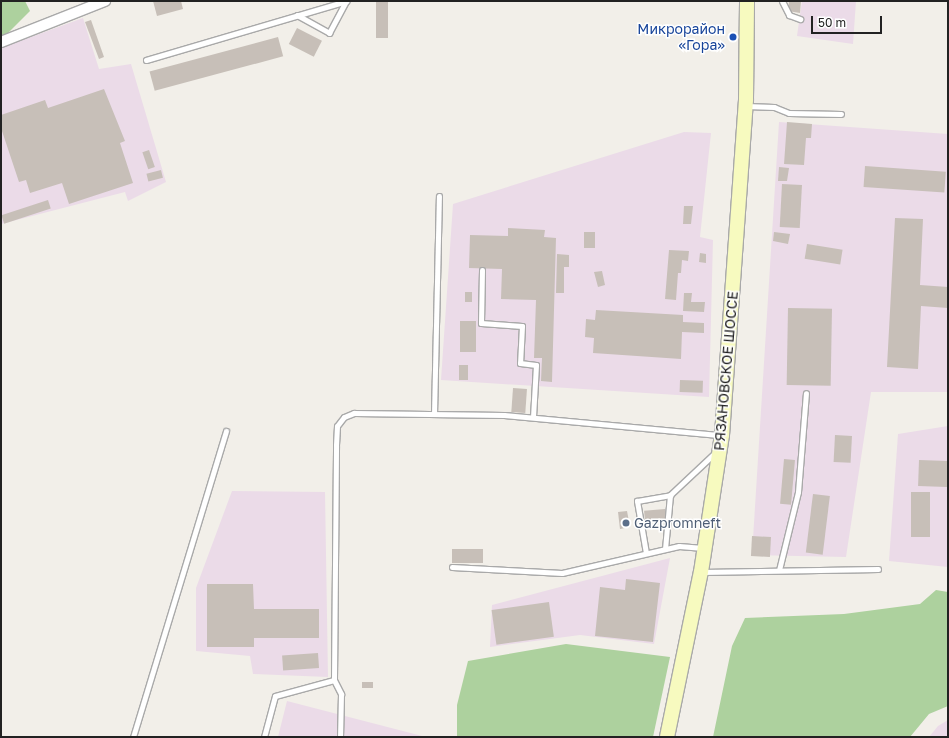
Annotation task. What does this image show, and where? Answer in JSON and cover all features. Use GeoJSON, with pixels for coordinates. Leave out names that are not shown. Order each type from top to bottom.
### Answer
{"type":"FeatureCollection","features":[{"type":"Feature","properties":{"kind":"main road","name":"РЯЗАНОВСКОЕ ШОССЕ"},"geometry":{"type":"LineString","coordinates":[[667,737],[701,572],[721,442],[745,106],[748,1]]}},
{"type":"Feature","properties":{"kind":"street"},"geometry":{"type":"LineString","coordinates":[[1,42],[105,1]]}},
{"type":"Feature","properties":{"kind":"lane"},"geometry":{"type":"LineString","coordinates":[[146,60],[346,1]]}},
{"type":"Feature","properties":{"kind":"lane"},"geometry":{"type":"LineString","coordinates":[[297,16],[329,33],[346,1]]}},
{"type":"Feature","properties":{"kind":"lane"},"geometry":{"type":"LineString","coordinates":[[782,1],[789,15],[800,19]]}},
{"type":"Feature","properties":{"kind":"lane"},"geometry":{"type":"LineString","coordinates":[[745,106],[774,107],[789,113],[842,114]]}},
{"type":"Feature","properties":{"kind":"lane"},"geometry":{"type":"LineString","coordinates":[[434,414],[439,196]]}},
{"type":"Feature","properties":{"kind":"lane"},"geometry":{"type":"LineString","coordinates":[[482,270],[481,323],[522,326],[520,363],[536,365],[533,417]]}},
{"type":"Feature","properties":{"kind":"lane"},"geometry":{"type":"LineString","coordinates":[[779,570],[798,492],[806,393]]}},
{"type":"Feature","properties":{"kind":"lane"},"geometry":{"type":"LineString","coordinates":[[340,737],[341,694],[334,680],[337,426],[344,417],[354,413],[533,417],[721,442]]}},
{"type":"Feature","properties":{"kind":"lane"},"geometry":{"type":"LineString","coordinates":[[133,737],[226,431]]}},
{"type":"Feature","properties":{"kind":"lane"},"geometry":{"type":"LineString","coordinates":[[646,553],[638,501],[670,495],[721,442]]}},
{"type":"Feature","properties":{"kind":"lane"},"geometry":{"type":"LineString","coordinates":[[665,549],[670,495]]}},
{"type":"Feature","properties":{"kind":"lane"},"geometry":{"type":"LineString","coordinates":[[452,567],[562,573],[679,546],[705,549]]}},
{"type":"Feature","properties":{"kind":"lane"},"geometry":{"type":"LineString","coordinates":[[701,572],[878,569]]}},
{"type":"Feature","properties":{"kind":"lane"},"geometry":{"type":"LineString","coordinates":[[264,737],[275,696],[334,680]]}},
{"type":"Feature","properties":{"kind":"shaded area"},"geometry":{"type":"Polygon","coordinates":[[[802,1],[856,1],[853,44],[797,36],[802,1]]]}},
{"type":"Feature","properties":{"kind":"shaded area"},"geometry":{"type":"Polygon","coordinates":[[[83,18],[99,69],[131,64],[166,182],[128,201],[125,192],[1,224],[1,48],[83,18]]]}},
{"type":"Feature","properties":{"kind":"shaded area"},"geometry":{"type":"Polygon","coordinates":[[[779,122],[948,134],[948,392],[871,392],[846,557],[752,555],[779,122]]]}},
{"type":"Feature","properties":{"kind":"shaded area"},"geometry":{"type":"Polygon","coordinates":[[[684,132],[711,133],[700,237],[713,240],[709,397],[441,380],[453,204],[684,132]]]}},
{"type":"Feature","properties":{"kind":"shaded area"},"geometry":{"type":"Polygon","coordinates":[[[948,426],[948,567],[889,561],[898,434],[948,426]]]}},
{"type":"Feature","properties":{"kind":"shaded area"},"geometry":{"type":"Polygon","coordinates":[[[232,491],[325,492],[328,677],[253,674],[250,656],[196,651],[196,588],[232,491]]]}},
{"type":"Feature","properties":{"kind":"shaded area"},"geometry":{"type":"Polygon","coordinates":[[[670,558],[654,644],[580,635],[490,647],[492,605],[670,558]]]}},
{"type":"Feature","properties":{"kind":"shaded area"},"geometry":{"type":"Polygon","coordinates":[[[287,701],[426,737],[278,737],[287,701]]]}},
{"type":"Feature","properties":{"kind":"shaded area"},"geometry":{"type":"Polygon","coordinates":[[[948,720],[948,737],[929,737],[938,726],[948,720]]]}},
{"type":"Feature","properties":{"kind":"green space"},"geometry":{"type":"Polygon","coordinates":[[[1,1],[25,1],[30,11],[1,40],[1,1]]]}},
{"type":"Feature","properties":{"kind":"green space"},"geometry":{"type":"Polygon","coordinates":[[[936,590],[948,592],[948,706],[929,714],[910,737],[713,737],[732,646],[745,618],[844,614],[920,604],[936,590]]]}},
{"type":"Feature","properties":{"kind":"green space"},"geometry":{"type":"Polygon","coordinates":[[[566,644],[670,657],[653,737],[457,737],[457,705],[468,661],[566,644]]]}},
{"type":"Feature","properties":{"kind":"building"},"geometry":{"type":"Polygon","coordinates":[[[153,1],[181,1],[183,9],[157,16],[153,1]]]}},
{"type":"Feature","properties":{"kind":"building"},"geometry":{"type":"Polygon","coordinates":[[[376,1],[388,1],[388,38],[376,38],[376,1]]]}},
{"type":"Feature","properties":{"kind":"building"},"geometry":{"type":"Polygon","coordinates":[[[789,1],[801,1],[800,13],[788,11],[789,1]]]}},
{"type":"Feature","properties":{"kind":"building"},"geometry":{"type":"Polygon","coordinates":[[[91,20],[104,57],[99,59],[85,22],[91,20]]]}},
{"type":"Feature","properties":{"kind":"building"},"geometry":{"type":"Polygon","coordinates":[[[297,28],[322,41],[314,57],[289,44],[297,28]]]}},
{"type":"Feature","properties":{"kind":"building"},"geometry":{"type":"Polygon","coordinates":[[[278,37],[283,56],[155,91],[150,71],[278,37]]]}},
{"type":"Feature","properties":{"kind":"building"},"geometry":{"type":"Polygon","coordinates":[[[104,89],[125,141],[120,143],[133,183],[69,204],[62,183],[30,193],[26,180],[19,182],[1,128],[1,115],[45,100],[48,108],[104,89]]]}},
{"type":"Feature","properties":{"kind":"building"},"geometry":{"type":"Polygon","coordinates":[[[787,122],[812,124],[811,138],[806,138],[804,165],[784,164],[787,122]]]}},
{"type":"Feature","properties":{"kind":"building"},"geometry":{"type":"Polygon","coordinates":[[[149,150],[155,167],[148,169],[142,152],[149,150]]]}},
{"type":"Feature","properties":{"kind":"building"},"geometry":{"type":"Polygon","coordinates":[[[865,166],[946,172],[944,193],[864,187],[865,166]]]}},
{"type":"Feature","properties":{"kind":"building"},"geometry":{"type":"Polygon","coordinates":[[[779,167],[789,168],[787,181],[778,181],[779,167]]]}},
{"type":"Feature","properties":{"kind":"building"},"geometry":{"type":"Polygon","coordinates":[[[161,170],[163,178],[148,181],[146,174],[161,170]]]}},
{"type":"Feature","properties":{"kind":"building"},"geometry":{"type":"Polygon","coordinates":[[[782,184],[802,185],[800,228],[780,227],[782,184]]]}},
{"type":"Feature","properties":{"kind":"building"},"geometry":{"type":"Polygon","coordinates":[[[48,200],[51,209],[4,224],[1,215],[48,200]]]}},
{"type":"Feature","properties":{"kind":"building"},"geometry":{"type":"Polygon","coordinates":[[[684,206],[693,206],[691,224],[683,224],[684,206]]]}},
{"type":"Feature","properties":{"kind":"building"},"geometry":{"type":"Polygon","coordinates":[[[895,218],[923,219],[920,285],[948,287],[948,308],[921,306],[918,369],[887,367],[895,218]]]}},
{"type":"Feature","properties":{"kind":"building"},"geometry":{"type":"Polygon","coordinates":[[[508,228],[545,230],[544,237],[556,238],[552,382],[541,381],[542,358],[534,358],[536,300],[501,299],[502,269],[469,268],[470,235],[508,236],[508,228]]]}},
{"type":"Feature","properties":{"kind":"building"},"geometry":{"type":"Polygon","coordinates":[[[584,232],[595,232],[595,248],[584,248],[584,232]]]}},
{"type":"Feature","properties":{"kind":"building"},"geometry":{"type":"Polygon","coordinates":[[[774,232],[790,234],[788,244],[773,241],[774,232]]]}},
{"type":"Feature","properties":{"kind":"building"},"geometry":{"type":"Polygon","coordinates":[[[807,244],[843,250],[840,264],[805,259],[807,244]]]}},
{"type":"Feature","properties":{"kind":"building"},"geometry":{"type":"Polygon","coordinates":[[[669,250],[689,251],[688,261],[682,260],[681,273],[678,273],[676,300],[665,299],[669,250]]]}},
{"type":"Feature","properties":{"kind":"building"},"geometry":{"type":"Polygon","coordinates":[[[700,253],[706,254],[706,263],[699,262],[700,253]]]}},
{"type":"Feature","properties":{"kind":"building"},"geometry":{"type":"Polygon","coordinates":[[[557,254],[569,255],[569,267],[564,267],[564,293],[556,293],[557,254]]]}},
{"type":"Feature","properties":{"kind":"building"},"geometry":{"type":"Polygon","coordinates":[[[602,271],[605,285],[598,287],[594,272],[602,271]]]}},
{"type":"Feature","properties":{"kind":"building"},"geometry":{"type":"Polygon","coordinates":[[[465,292],[472,292],[472,302],[465,302],[465,292]]]}},
{"type":"Feature","properties":{"kind":"building"},"geometry":{"type":"Polygon","coordinates":[[[684,293],[692,293],[691,302],[705,302],[704,312],[683,311],[684,293]]]}},
{"type":"Feature","properties":{"kind":"building"},"geometry":{"type":"Polygon","coordinates":[[[788,308],[832,309],[831,386],[787,385],[788,308]]]}},
{"type":"Feature","properties":{"kind":"building"},"geometry":{"type":"Polygon","coordinates":[[[596,310],[683,315],[683,322],[704,323],[704,333],[682,332],[681,359],[593,353],[594,338],[585,337],[586,319],[595,320],[596,310]]]}},
{"type":"Feature","properties":{"kind":"building"},"geometry":{"type":"Polygon","coordinates":[[[460,321],[476,321],[476,352],[460,352],[460,321]]]}},
{"type":"Feature","properties":{"kind":"building"},"geometry":{"type":"Polygon","coordinates":[[[459,365],[468,365],[468,380],[459,380],[459,365]]]}},
{"type":"Feature","properties":{"kind":"building"},"geometry":{"type":"Polygon","coordinates":[[[680,380],[703,381],[703,393],[680,392],[680,380]]]}},
{"type":"Feature","properties":{"kind":"building"},"geometry":{"type":"Polygon","coordinates":[[[513,388],[527,389],[525,413],[511,412],[513,388]]]}},
{"type":"Feature","properties":{"kind":"building"},"geometry":{"type":"Polygon","coordinates":[[[835,435],[852,436],[851,463],[834,462],[835,435]]]}},
{"type":"Feature","properties":{"kind":"building"},"geometry":{"type":"Polygon","coordinates":[[[784,459],[795,460],[791,505],[780,504],[784,459]]]}},
{"type":"Feature","properties":{"kind":"building"},"geometry":{"type":"Polygon","coordinates":[[[919,460],[948,461],[947,487],[918,486],[919,460]]]}},
{"type":"Feature","properties":{"kind":"building"},"geometry":{"type":"Polygon","coordinates":[[[911,492],[930,492],[930,537],[911,537],[911,492]]]}},
{"type":"Feature","properties":{"kind":"building"},"geometry":{"type":"Polygon","coordinates":[[[813,494],[830,496],[823,555],[806,553],[813,494]]]}},
{"type":"Feature","properties":{"kind":"building"},"geometry":{"type":"Polygon","coordinates":[[[665,509],[666,520],[645,522],[644,511],[665,509]]]}},
{"type":"Feature","properties":{"kind":"building"},"geometry":{"type":"Polygon","coordinates":[[[627,511],[630,527],[620,529],[618,512],[627,511]]]}},
{"type":"Feature","properties":{"kind":"building"},"geometry":{"type":"Polygon","coordinates":[[[752,536],[771,537],[770,557],[751,556],[752,536]]]}},
{"type":"Feature","properties":{"kind":"building"},"geometry":{"type":"Polygon","coordinates":[[[452,549],[483,549],[483,563],[452,563],[452,549]]]}},
{"type":"Feature","properties":{"kind":"building"},"geometry":{"type":"Polygon","coordinates":[[[626,579],[660,583],[653,642],[595,636],[600,587],[625,590],[626,579]]]}},
{"type":"Feature","properties":{"kind":"building"},"geometry":{"type":"Polygon","coordinates":[[[207,584],[253,584],[254,609],[319,609],[319,638],[254,638],[254,647],[207,647],[207,584]]]}},
{"type":"Feature","properties":{"kind":"building"},"geometry":{"type":"Polygon","coordinates":[[[549,602],[554,637],[496,645],[492,610],[549,602]]]}},
{"type":"Feature","properties":{"kind":"building"},"geometry":{"type":"Polygon","coordinates":[[[318,653],[319,668],[283,670],[282,656],[318,653]]]}},
{"type":"Feature","properties":{"kind":"building"},"geometry":{"type":"Polygon","coordinates":[[[362,682],[373,682],[373,688],[362,688],[362,682]]]}},
{"type":"Feature","properties":{"kind":"place","name":"Микрорайон «Гора»"},"geometry":{"type":"Point","coordinates":[733,37]}},
{"type":"Feature","properties":{"kind":"place","name":"Gazpromneft"},"geometry":{"type":"Point","coordinates":[626,523]}}]}
